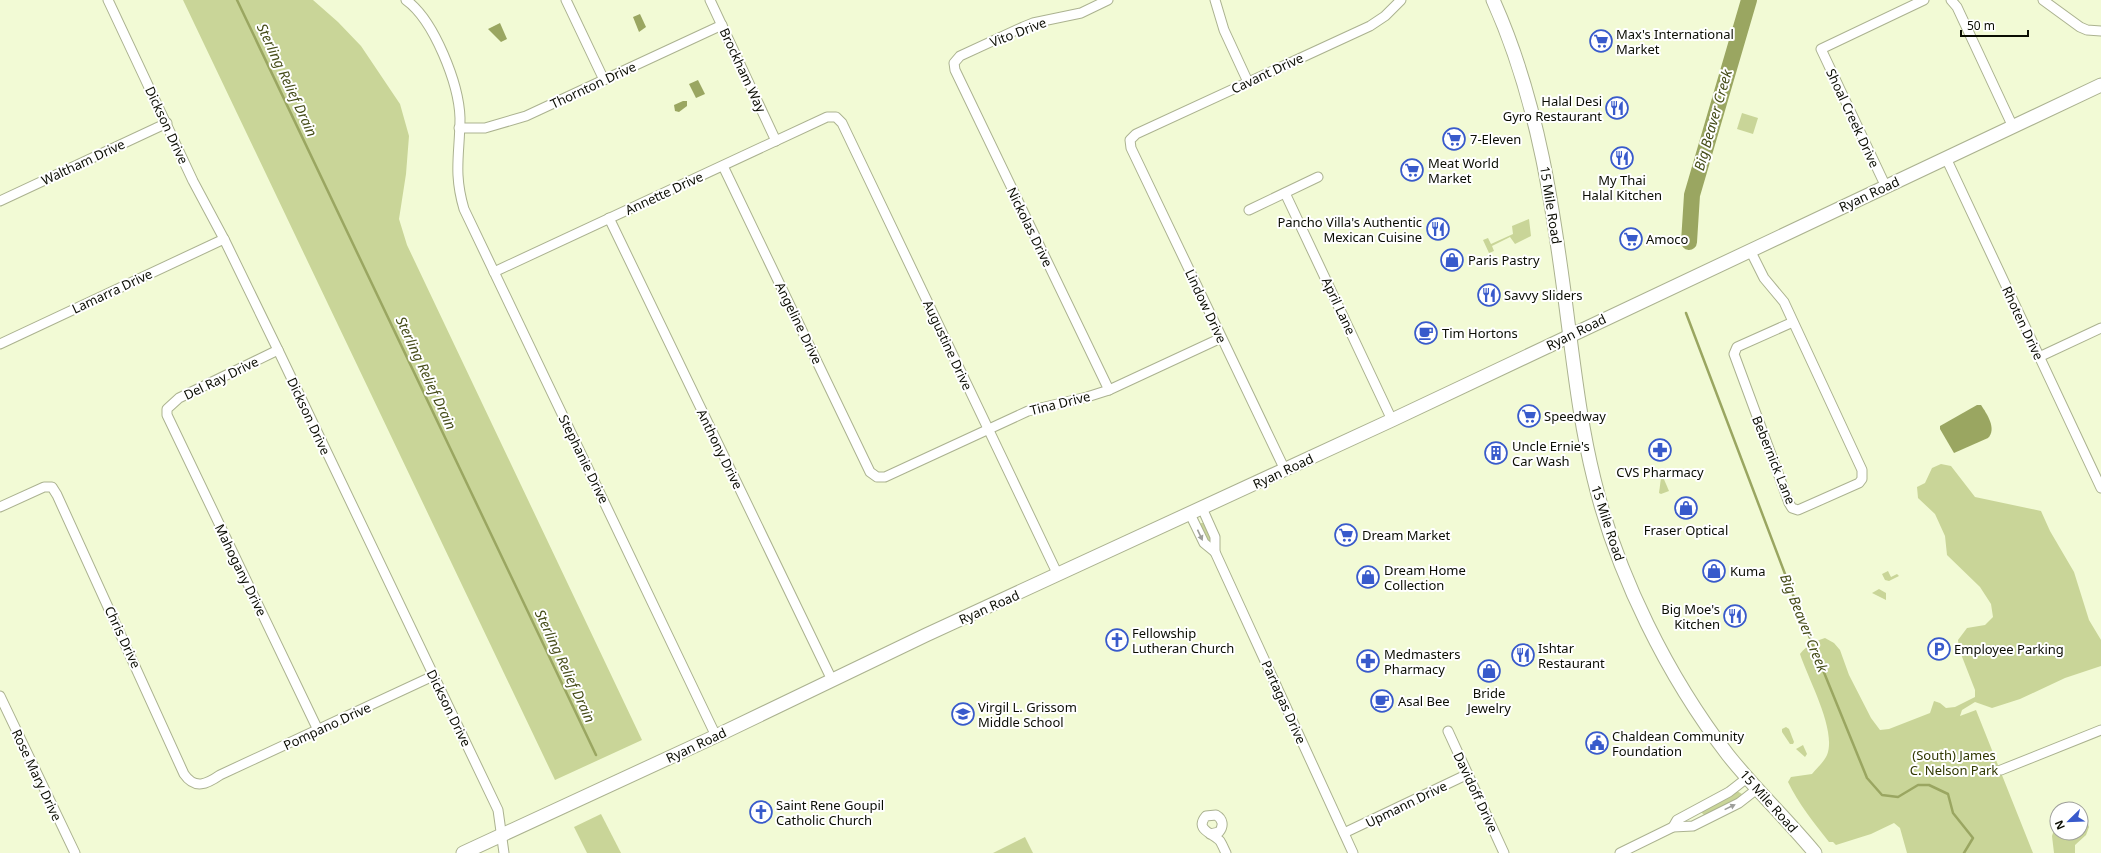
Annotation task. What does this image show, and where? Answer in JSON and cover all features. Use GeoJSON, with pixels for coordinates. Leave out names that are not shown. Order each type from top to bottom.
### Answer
{"type":"FeatureCollection","features":[{"type":"Feature","properties":{"kind":"main road","name":"15 Mile Road"},"geometry":{"type":"LineString","coordinates":[[1493,0],[1512,46],[1537,128],[1551,200],[1580,410],[1594,482],[1626,576],[1672,671],[1713,734],[1747,778],[1815,853]]}},
{"type":"Feature","properties":{"kind":"main road","name":"Ryan Road"},"geometry":{"type":"LineString","coordinates":[[463,853],[1392,420],[2101,85]]}},
{"type":"Feature","properties":{"kind":"street","name":"Dickson Drive"},"geometry":{"type":"LineString","coordinates":[[108,0],[193,181],[224,239],[278,350],[498,810],[504,853]]}},
{"type":"Feature","properties":{"kind":"street","name":"Stephanie Drive"},"geometry":{"type":"LineString","coordinates":[[406,0],[421,17],[434,36],[457,92],[460,128],[457,180],[464,209],[716,736]]}},
{"type":"Feature","properties":{"kind":"street"},"geometry":{"type":"LineString","coordinates":[[566,0],[604,80]]}},
{"type":"Feature","properties":{"kind":"street","name":"Brockham Way"},"geometry":{"type":"LineString","coordinates":[[710,0],[776,141]]}},
{"type":"Feature","properties":{"kind":"street","name":"Vito Drive"},"geometry":{"type":"LineString","coordinates":[[954,63],[960,56],[1028,25],[1081,13],[1108,0]]}},
{"type":"Feature","properties":{"kind":"street"},"geometry":{"type":"LineString","coordinates":[[1215,0],[1224,30],[1248,82]]}},
{"type":"Feature","properties":{"kind":"street","name":"Cavant Drive"},"geometry":{"type":"LineString","coordinates":[[1130,140],[1136,134],[1374,24],[1385,16],[1401,0]]}},
{"type":"Feature","properties":{"kind":"street","name":"Shoal Creek Drive"},"geometry":{"type":"LineString","coordinates":[[1886,187],[1821,49],[1924,0]]}},
{"type":"Feature","properties":{"kind":"street"},"geometry":{"type":"LineString","coordinates":[[1951,0],[1957,7],[2012,127]]}},
{"type":"Feature","properties":{"kind":"street"},"geometry":{"type":"LineString","coordinates":[[2043,0],[2080,27],[2087,30],[2101,31]]}},
{"type":"Feature","properties":{"kind":"street","name":"Thornton Drive"},"geometry":{"type":"LineString","coordinates":[[460,128],[484,128],[515,120],[722,26]]}},
{"type":"Feature","properties":{"kind":"street","name":"Nickolas Drive"},"geometry":{"type":"LineString","coordinates":[[954,63],[955,70],[1109,390]]}},
{"type":"Feature","properties":{"kind":"street","name":"Annette Drive"},"geometry":{"type":"LineString","coordinates":[[494,272],[827,117],[836,117]]}},
{"type":"Feature","properties":{"kind":"street","name":"Augustine Drive"},"geometry":{"type":"LineString","coordinates":[[836,117],[842,122],[1058,575]]}},
{"type":"Feature","properties":{"kind":"street","name":"Waltham Drive"},"geometry":{"type":"LineString","coordinates":[[0,202],[167,123]]}},
{"type":"Feature","properties":{"kind":"street","name":"Lindow Drive"},"geometry":{"type":"LineString","coordinates":[[1130,140],[1131,148],[1285,470]]}},
{"type":"Feature","properties":{"kind":"street","name":"Rhoten Drive"},"geometry":{"type":"LineString","coordinates":[[1946,158],[2039,357],[2097,467],[2101,488]]}},
{"type":"Feature","properties":{"kind":"street","name":"Angeline Drive"},"geometry":{"type":"LineString","coordinates":[[723,166],[870,472],[877,477]]}},
{"type":"Feature","properties":{"kind":"street"},"geometry":{"type":"LineString","coordinates":[[1249,210],[1318,177]]}},
{"type":"Feature","properties":{"kind":"street","name":"April Lane"},"geometry":{"type":"LineString","coordinates":[[1285,193],[1392,420]]}},
{"type":"Feature","properties":{"kind":"street","name":"Anthony Drive"},"geometry":{"type":"LineString","coordinates":[[609,218],[832,680]]}},
{"type":"Feature","properties":{"kind":"street","name":"Lamarra Drive"},"geometry":{"type":"LineString","coordinates":[[0,344],[224,239]]}},
{"type":"Feature","properties":{"kind":"street","name":"Bebernick Lane"},"geometry":{"type":"LineString","coordinates":[[1750,250],[1764,278],[1781,297],[1793,322],[1863,474],[1862,479],[1858,483],[1798,510],[1792,508],[1789,502],[1734,354],[1737,346],[1793,322]]}},
{"type":"Feature","properties":{"kind":"street"},"geometry":{"type":"LineString","coordinates":[[2039,357],[2101,328]]}},
{"type":"Feature","properties":{"kind":"street","name":"Tina Drive"},"geometry":{"type":"LineString","coordinates":[[877,477],[885,477],[988,428],[1028,411],[1087,397],[1109,390],[1221,338]]}},
{"type":"Feature","properties":{"kind":"street","name":"Del Ray Drive"},"geometry":{"type":"LineString","coordinates":[[167,409],[179,398],[278,350]]}},
{"type":"Feature","properties":{"kind":"street","name":"Mahogany Drive"},"geometry":{"type":"LineString","coordinates":[[167,409],[167,415],[318,730]]}},
{"type":"Feature","properties":{"kind":"street","name":"Chris Drive"},"geometry":{"type":"LineString","coordinates":[[0,507],[40,488],[52,487],[184,774],[188,780],[196,785],[209,783],[220,775]]}},
{"type":"Feature","properties":{"kind":"street","name":"Partagas Drive"},"geometry":{"type":"LineString","coordinates":[[1196,511],[1215,537],[1215,552],[1353,853]]}},
{"type":"Feature","properties":{"kind":"street","name":"Pompano Drive"},"geometry":{"type":"LineString","coordinates":[[220,775],[433,676]]}},
{"type":"Feature","properties":{"kind":"street","name":"Rose Mary Drive"},"geometry":{"type":"LineString","coordinates":[[0,696],[75,853]]}},
{"type":"Feature","properties":{"kind":"street"},"geometry":{"type":"LineString","coordinates":[[2001,770],[2101,730]]}},
{"type":"Feature","properties":{"kind":"street","name":"Davidoff Drive"},"geometry":{"type":"LineString","coordinates":[[1448,731],[1504,853]]}},
{"type":"Feature","properties":{"kind":"street","name":"Upmann Drive"},"geometry":{"type":"LineString","coordinates":[[1344,833],[1468,774]]}},
{"type":"Feature","properties":{"kind":"street"},"geometry":{"type":"LineString","coordinates":[[1673,827],[1677,820],[1729,792],[1747,778]]}},
{"type":"Feature","properties":{"kind":"street"},"geometry":{"type":"LineString","coordinates":[[1620,853],[1673,827],[1693,826],[1739,803],[1757,789]]}},
{"type":"Feature","properties":{"kind":"street"},"geometry":{"type":"LineString","coordinates":[[1220,841],[1222,823],[1219,817],[1209,815],[1204,819],[1202,825],[1205,831],[1220,841],[1226,853]]}},
{"type":"Feature","properties":{"kind":"street"},"geometry":{"type":"LineString","coordinates":[[1210,834],[1217,834],[1221,829]]}},
{"type":"Feature","properties":{"kind":"green space","name":"Sterling Relief Drain"},"geometry":{"type":"Polygon","coordinates":[[[183,0],[313,0],[338,22],[361,46],[400,104],[409,136],[406,174],[399,219],[407,245],[642,740],[555,780],[183,0]]]}},
{"type":"Feature","properties":{"kind":"green space"},"geometry":{"type":"Polygon","coordinates":[[[1742,113],[1758,118],[1753,134],[1737,129],[1742,113]]]}},
{"type":"Feature","properties":{"kind":"green space"},"geometry":{"type":"Polygon","coordinates":[[[1529,219],[1531,236],[1515,244],[1510,237],[1492,246],[1494,251],[1489,253],[1483,240],[1488,238],[1491,244],[1513,234],[1512,226],[1529,219]]]}},
{"type":"Feature","properties":{"kind":"green space","name":"(South) James C. Nelson Park"},"geometry":{"type":"Polygon","coordinates":[[[1941,464],[1951,466],[1975,497],[2041,511],[2050,531],[2074,572],[2089,620],[2101,640],[2101,666],[2065,678],[2020,699],[1992,708],[1975,702],[1962,710],[1960,716],[1976,710],[2033,853],[1907,853],[1900,828],[1894,823],[1871,834],[1836,845],[1833,842],[1829,842],[1818,828],[1801,805],[1788,782],[1791,777],[1812,774],[1826,758],[1829,745],[1825,719],[1800,654],[1805,648],[1815,642],[1825,638],[1834,643],[1840,650],[1849,675],[1871,718],[1880,730],[1889,729],[1930,713],[1934,701],[1940,703],[1946,708],[1955,707],[1975,697],[1975,690],[1959,649],[1958,640],[1967,628],[1985,625],[1993,617],[1991,604],[1980,587],[1947,555],[1945,536],[1935,514],[1918,498],[1917,487],[1925,483],[1932,468],[1941,464]]]}},
{"type":"Feature","properties":{"kind":"green space"},"geometry":{"type":"Polygon","coordinates":[[[1663,477],[1669,491],[1661,494],[1659,493],[1661,478],[1663,477]]]}},
{"type":"Feature","properties":{"kind":"green space"},"geometry":{"type":"Polygon","coordinates":[[[1201,523],[1204,523],[1212,541],[1211,544],[1208,542],[1200,525],[1201,523]]]}},
{"type":"Feature","properties":{"kind":"green space"},"geometry":{"type":"Polygon","coordinates":[[[1888,571],[1891,577],[1897,574],[1899,576],[1889,581],[1885,580],[1882,574],[1888,571]]]}},
{"type":"Feature","properties":{"kind":"green space"},"geometry":{"type":"Polygon","coordinates":[[[1879,589],[1886,593],[1886,600],[1872,593],[1879,589]]]}},
{"type":"Feature","properties":{"kind":"green space"},"geometry":{"type":"Polygon","coordinates":[[[1786,727],[1789,729],[1794,742],[1793,744],[1790,744],[1782,732],[1782,729],[1786,727]]]}},
{"type":"Feature","properties":{"kind":"green space"},"geometry":{"type":"Polygon","coordinates":[[[1803,745],[1807,754],[1805,757],[1796,749],[1803,745]]]}},
{"type":"Feature","properties":{"kind":"green space"},"geometry":{"type":"Polygon","coordinates":[[[1737,791],[1742,794],[1735,801],[1705,816],[1701,812],[1737,791]]]}},
{"type":"Feature","properties":{"kind":"green space"},"geometry":{"type":"Polygon","coordinates":[[[601,814],[621,853],[587,853],[574,827],[601,814]]]}},
{"type":"Feature","properties":{"kind":"green space"},"geometry":{"type":"Polygon","coordinates":[[[1025,837],[1033,853],[993,853],[1025,837]]]}},
{"type":"Feature","properties":{"kind":"green space"},"geometry":{"type":"Polygon","coordinates":[[[2053,841],[2079,841],[2075,845],[2075,853],[2054,853],[2053,841]]]}},
{"type":"Feature","properties":{"kind":"shaded area"},"geometry":{"type":"Polygon","coordinates":[[[640,14],[646,27],[639,32],[633,17],[640,14]]]}},
{"type":"Feature","properties":{"kind":"shaded area"},"geometry":{"type":"Polygon","coordinates":[[[500,23],[507,39],[501,42],[488,29],[500,23]]]}},
{"type":"Feature","properties":{"kind":"shaded area"},"geometry":{"type":"Polygon","coordinates":[[[698,80],[705,94],[696,98],[689,84],[698,80]]]}},
{"type":"Feature","properties":{"kind":"shaded area"},"geometry":{"type":"Polygon","coordinates":[[[687,101],[687,106],[679,112],[675,111],[674,105],[687,101]]]}},
{"type":"Feature","properties":{"kind":"shaded area"},"geometry":{"type":"Polygon","coordinates":[[[1977,405],[1981,405],[1988,417],[1992,430],[1991,434],[1988,438],[1954,453],[1940,429],[1940,426],[1977,405]]]}},
{"type":"Feature","properties":{"kind":"waterway","name":"Sterling Relief Drain"},"geometry":{"type":"LineString","coordinates":[[237,0],[596,755]]}},
{"type":"Feature","properties":{"kind":"waterway","name":"Big Beaver Creek"},"geometry":{"type":"LineString","coordinates":[[1689,242],[1692,195],[1749,0]]}},
{"type":"Feature","properties":{"kind":"waterway","name":"Big Beaver Creek"},"geometry":{"type":"LineString","coordinates":[[1686,313],[1801,616],[1867,778],[1882,795],[1898,797],[1918,785],[1929,785],[1948,794],[1953,813],[1973,838],[1964,853]]}},
{"type":"Feature","properties":{"kind":"place","name":"Max's International Market"},"geometry":{"type":"Point","coordinates":[1601,41]}},
{"type":"Feature","properties":{"kind":"place","name":"Halal Desi Gyro Restaurant"},"geometry":{"type":"Point","coordinates":[1617,108]}},
{"type":"Feature","properties":{"kind":"place","name":"7-Eleven"},"geometry":{"type":"Point","coordinates":[1454,139]}},
{"type":"Feature","properties":{"kind":"place","name":"My Thai Halal Kitchen"},"geometry":{"type":"Point","coordinates":[1622,158]}},
{"type":"Feature","properties":{"kind":"place","name":"Meat World Market"},"geometry":{"type":"Point","coordinates":[1412,170]}},
{"type":"Feature","properties":{"kind":"place","name":"Pancho Villa's Authentic Mexican Cuisine"},"geometry":{"type":"Point","coordinates":[1438,229]}},
{"type":"Feature","properties":{"kind":"place","name":"Amoco"},"geometry":{"type":"Point","coordinates":[1631,239]}},
{"type":"Feature","properties":{"kind":"place","name":"Paris Pastry"},"geometry":{"type":"Point","coordinates":[1452,260]}},
{"type":"Feature","properties":{"kind":"place","name":"Savvy Sliders"},"geometry":{"type":"Point","coordinates":[1489,295]}},
{"type":"Feature","properties":{"kind":"place","name":"Tim Hortons"},"geometry":{"type":"Point","coordinates":[1426,333]}},
{"type":"Feature","properties":{"kind":"place","name":"Speedway"},"geometry":{"type":"Point","coordinates":[1529,416]}},
{"type":"Feature","properties":{"kind":"place","name":"CVS Pharmacy"},"geometry":{"type":"Point","coordinates":[1660,450]}},
{"type":"Feature","properties":{"kind":"place","name":"Uncle Ernie's Car Wash"},"geometry":{"type":"Point","coordinates":[1496,453]}},
{"type":"Feature","properties":{"kind":"place","name":"Fraser Optical"},"geometry":{"type":"Point","coordinates":[1686,508]}},
{"type":"Feature","properties":{"kind":"place","name":"Dream Market"},"geometry":{"type":"Point","coordinates":[1346,535]}},
{"type":"Feature","properties":{"kind":"place","name":"Kuma"},"geometry":{"type":"Point","coordinates":[1714,571]}},
{"type":"Feature","properties":{"kind":"place","name":"Dream Home Collection"},"geometry":{"type":"Point","coordinates":[1368,577]}},
{"type":"Feature","properties":{"kind":"place","name":"Big Moe's Kitchen"},"geometry":{"type":"Point","coordinates":[1735,616]}},
{"type":"Feature","properties":{"kind":"place","name":"Fellowship Lutheran Church"},"geometry":{"type":"Point","coordinates":[1117,640]}},
{"type":"Feature","properties":{"kind":"place","name":"Employee Parking"},"geometry":{"type":"Point","coordinates":[1939,649]}},
{"type":"Feature","properties":{"kind":"place","name":"Ishtar Restaurant"},"geometry":{"type":"Point","coordinates":[1523,655]}},
{"type":"Feature","properties":{"kind":"place","name":"Medmasters Pharmacy"},"geometry":{"type":"Point","coordinates":[1368,661]}},
{"type":"Feature","properties":{"kind":"place","name":"Bride Jewelry"},"geometry":{"type":"Point","coordinates":[1489,671]}},
{"type":"Feature","properties":{"kind":"place","name":"Asal Bee"},"geometry":{"type":"Point","coordinates":[1382,701]}},
{"type":"Feature","properties":{"kind":"place","name":"Virgil L. Grissom Middle School"},"geometry":{"type":"Point","coordinates":[963,714]}},
{"type":"Feature","properties":{"kind":"place","name":"Chaldean Community Foundation"},"geometry":{"type":"Point","coordinates":[1597,743]}},
{"type":"Feature","properties":{"kind":"place","name":"Saint Rene Goupil Catholic Church"},"geometry":{"type":"Point","coordinates":[761,812]}}]}
